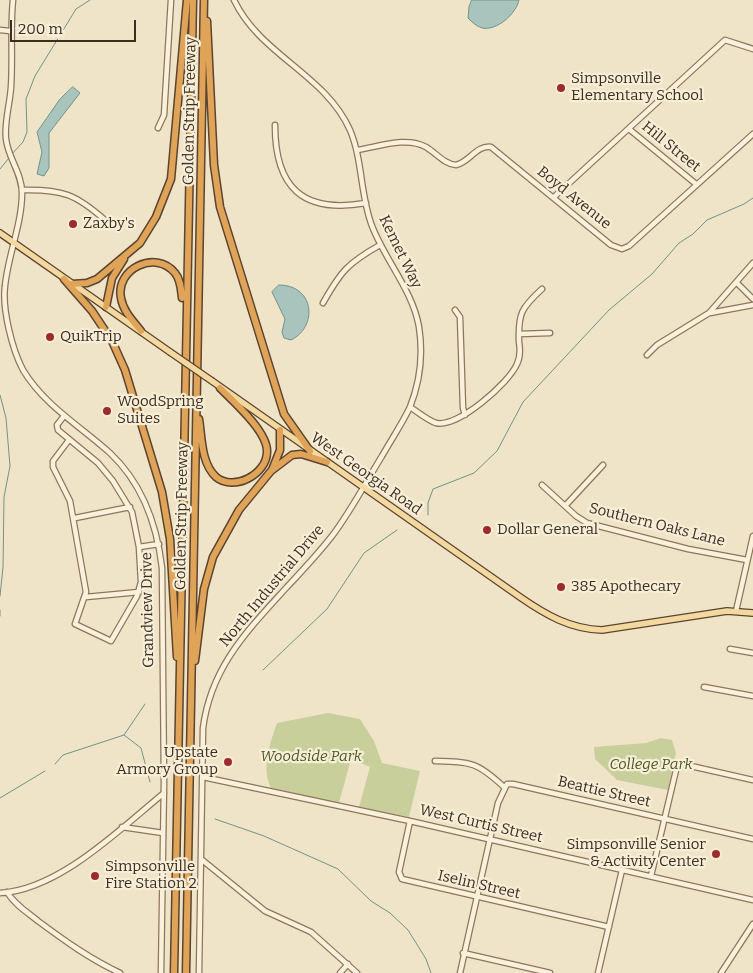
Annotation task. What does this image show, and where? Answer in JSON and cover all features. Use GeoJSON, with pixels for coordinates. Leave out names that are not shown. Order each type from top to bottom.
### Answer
{"type":"FeatureCollection","features":[{"type":"Feature","properties":{"kind":"highway"},"geometry":{"type":"LineString","coordinates":[[72,284],[87,283],[97,279],[140,242],[156,217],[171,179],[187,0]]}},
{"type":"Feature","properties":{"kind":"highway","name":"Golden Strip Freeway"},"geometry":{"type":"LineString","coordinates":[[174,973],[186,426],[185,313],[193,0]]}},
{"type":"Feature","properties":{"kind":"highway"},"geometry":{"type":"LineString","coordinates":[[205,0],[214,165],[220,207],[284,414],[310,451]]}},
{"type":"Feature","properties":{"kind":"highway","name":"Golden Strip Freeway"},"geometry":{"type":"LineString","coordinates":[[186,973],[205,0]]}},
{"type":"Feature","properties":{"kind":"highway"},"geometry":{"type":"LineString","coordinates":[[106,307],[112,278],[128,254]]}},
{"type":"Feature","properties":{"kind":"highway"},"geometry":{"type":"LineString","coordinates":[[141,331],[124,307],[120,291],[127,274],[144,263],[164,264],[175,272],[180,282],[185,313]]}},
{"type":"Feature","properties":{"kind":"highway"},"geometry":{"type":"LineString","coordinates":[[64,279],[92,311],[112,341],[124,370],[162,492],[170,539],[180,695]]}},
{"type":"Feature","properties":{"kind":"highway"},"geometry":{"type":"LineString","coordinates":[[196,400],[205,462],[216,477],[228,483],[243,482],[263,467],[267,451],[260,432],[220,388]]}},
{"type":"Feature","properties":{"kind":"highway"},"geometry":{"type":"LineString","coordinates":[[271,471],[280,450],[280,430]]}},
{"type":"Feature","properties":{"kind":"highway"},"geometry":{"type":"LineString","coordinates":[[191,692],[204,589],[213,557],[239,510],[271,471],[292,455],[301,454],[326,462]]}},
{"type":"Feature","properties":{"kind":"main road","name":"West Georgia Road"},"geometry":{"type":"LineString","coordinates":[[0,233],[525,600],[567,624],[602,630],[736,611],[753,613]]}},
{"type":"Feature","properties":{"kind":"street"},"geometry":{"type":"LineString","coordinates":[[14,0],[10,31],[11,84],[6,133],[8,150],[20,176],[22,190],[51,190],[69,194],[84,201],[106,221]]}},
{"type":"Feature","properties":{"kind":"street"},"geometry":{"type":"LineString","coordinates":[[158,128],[164,115],[171,0]]}},
{"type":"Feature","properties":{"kind":"street","name":"Kemet Way"},"geometry":{"type":"LineString","coordinates":[[234,0],[255,32],[307,75],[333,102],[350,130],[371,223],[380,245],[404,288],[419,326],[421,358],[416,388],[410,407],[363,488]]}},
{"type":"Feature","properties":{"kind":"street"},"geometry":{"type":"LineString","coordinates":[[0,30],[10,31]]}},
{"type":"Feature","properties":{"kind":"street"},"geometry":{"type":"LineString","coordinates":[[554,197],[725,40],[753,49]]}},
{"type":"Feature","properties":{"kind":"street"},"geometry":{"type":"LineString","coordinates":[[275,125],[275,148],[279,166],[297,192],[319,204],[329,206],[366,202]]}},
{"type":"Feature","properties":{"kind":"street","name":"Hill Street"},"geometry":{"type":"LineString","coordinates":[[629,129],[696,184]]}},
{"type":"Feature","properties":{"kind":"street","name":"Boyd Avenue"},"geometry":{"type":"LineString","coordinates":[[356,150],[412,142],[426,147],[447,163],[456,165],[465,162],[481,148],[489,147],[611,244],[622,249],[629,246],[753,134]]}},
{"type":"Feature","properties":{"kind":"street","name":"Grandview Drive"},"geometry":{"type":"LineString","coordinates":[[22,190],[14,242],[4,288],[10,336],[22,368],[36,389],[64,416],[111,454],[128,474],[151,515],[159,544],[162,568],[164,793],[161,973]]}},
{"type":"Feature","properties":{"kind":"street"},"geometry":{"type":"LineString","coordinates":[[323,303],[344,269],[353,261],[380,245]]}},
{"type":"Feature","properties":{"kind":"street"},"geometry":{"type":"LineString","coordinates":[[647,355],[657,345],[709,314],[753,263]]}},
{"type":"Feature","properties":{"kind":"street"},"geometry":{"type":"LineString","coordinates":[[737,283],[753,299]]}},
{"type":"Feature","properties":{"kind":"street"},"geometry":{"type":"LineString","coordinates":[[410,407],[436,422],[446,423],[465,415],[477,407],[512,372],[518,363],[518,321],[522,311],[542,289]]}},
{"type":"Feature","properties":{"kind":"street"},"geometry":{"type":"LineString","coordinates":[[709,314],[753,305]]}},
{"type":"Feature","properties":{"kind":"street"},"geometry":{"type":"LineString","coordinates":[[455,310],[460,317],[463,408],[465,415]]}},
{"type":"Feature","properties":{"kind":"street"},"geometry":{"type":"LineString","coordinates":[[519,334],[550,333]]}},
{"type":"Feature","properties":{"kind":"street"},"geometry":{"type":"LineString","coordinates":[[64,416],[57,425],[58,430],[98,464],[113,481],[130,507],[139,547],[141,582],[139,592],[114,639],[110,642],[75,624],[86,598],[75,518],[70,501],[53,467],[53,461],[69,440]]}},
{"type":"Feature","properties":{"kind":"street"},"geometry":{"type":"LineString","coordinates":[[566,506],[603,465]]}},
{"type":"Feature","properties":{"kind":"street","name":"Southern Oaks Lane"},"geometry":{"type":"LineString","coordinates":[[542,485],[580,519],[594,525],[747,560]]}},
{"type":"Feature","properties":{"kind":"street","name":"North Industrial Drive"},"geometry":{"type":"LineString","coordinates":[[199,973],[206,708],[212,687],[223,664],[244,635],[332,535],[363,488]]}},
{"type":"Feature","properties":{"kind":"street"},"geometry":{"type":"LineString","coordinates":[[75,518],[130,507]]}},
{"type":"Feature","properties":{"kind":"street"},"geometry":{"type":"LineString","coordinates":[[736,611],[753,536]]}},
{"type":"Feature","properties":{"kind":"street"},"geometry":{"type":"LineString","coordinates":[[139,547],[159,544]]}},
{"type":"Feature","properties":{"kind":"street"},"geometry":{"type":"LineString","coordinates":[[86,598],[139,592]]}},
{"type":"Feature","properties":{"kind":"street"},"geometry":{"type":"LineString","coordinates":[[730,649],[753,654]]}},
{"type":"Feature","properties":{"kind":"street"},"geometry":{"type":"LineString","coordinates":[[704,687],[753,696]]}},
{"type":"Feature","properties":{"kind":"street"},"geometry":{"type":"LineString","coordinates":[[435,761],[467,762],[478,765],[504,787],[463,953],[460,973]]}},
{"type":"Feature","properties":{"kind":"street"},"geometry":{"type":"LineString","coordinates":[[651,876],[679,765],[753,780]]}},
{"type":"Feature","properties":{"kind":"street","name":"West Curtis Street"},"geometry":{"type":"LineString","coordinates":[[203,777],[410,821],[753,900]]}},
{"type":"Feature","properties":{"kind":"street","name":"Beattie Street"},"geometry":{"type":"LineString","coordinates":[[504,787],[513,784],[753,839]]}},
{"type":"Feature","properties":{"kind":"street"},"geometry":{"type":"LineString","coordinates":[[0,893],[35,885],[54,876],[122,827],[164,793]]}},
{"type":"Feature","properties":{"kind":"street","name":"Iselin Street"},"geometry":{"type":"LineString","coordinates":[[410,821],[399,872],[400,878],[414,883],[609,927]]}},
{"type":"Feature","properties":{"kind":"street"},"geometry":{"type":"LineString","coordinates":[[122,827],[163,833]]}},
{"type":"Feature","properties":{"kind":"street"},"geometry":{"type":"LineString","coordinates":[[201,859],[252,902],[277,917],[311,932],[357,973]]}},
{"type":"Feature","properties":{"kind":"street"},"geometry":{"type":"LineString","coordinates":[[598,973],[622,870]]}},
{"type":"Feature","properties":{"kind":"street"},"geometry":{"type":"LineString","coordinates":[[7,892],[21,908],[66,942],[94,960],[120,973]]}},
{"type":"Feature","properties":{"kind":"street"},"geometry":{"type":"LineString","coordinates":[[721,973],[753,924]]}},
{"type":"Feature","properties":{"kind":"street"},"geometry":{"type":"LineString","coordinates":[[463,953],[550,973]]}},
{"type":"Feature","properties":{"kind":"street"},"geometry":{"type":"LineString","coordinates":[[340,973],[348,964]]}},
{"type":"Feature","properties":{"kind":"green space","name":"Woodside Park"},"geometry":{"type":"Polygon","coordinates":[[[328,713],[360,719],[374,741],[382,763],[420,771],[409,817],[359,807],[370,767],[351,759],[339,803],[271,788],[268,780],[267,764],[269,747],[277,723],[328,713]]]}},
{"type":"Feature","properties":{"kind":"green space","name":"College Park"},"geometry":{"type":"Polygon","coordinates":[[[661,738],[672,740],[676,753],[668,790],[617,780],[595,759],[594,747],[646,743],[661,738]]]}},
{"type":"Feature","properties":{"kind":"water"},"geometry":{"type":"Polygon","coordinates":[[[472,0],[519,0],[514,11],[500,24],[494,27],[482,28],[468,18],[472,0]]]}},
{"type":"Feature","properties":{"kind":"water"},"geometry":{"type":"Polygon","coordinates":[[[73,87],[80,93],[49,133],[49,168],[44,176],[37,174],[42,152],[37,132],[60,99],[73,87]]]}},
{"type":"Feature","properties":{"kind":"water"},"geometry":{"type":"Polygon","coordinates":[[[279,285],[291,287],[300,292],[306,299],[309,308],[306,326],[300,334],[291,340],[284,338],[282,332],[285,319],[272,292],[279,285]]]}},
{"type":"Feature","properties":{"kind":"waterway"},"geometry":{"type":"LineString","coordinates":[[11,155],[23,142],[27,132],[26,99],[35,76],[76,9],[90,0]]}},
{"type":"Feature","properties":{"kind":"waterway"},"geometry":{"type":"LineString","coordinates":[[0,169],[9,158]]}},
{"type":"Feature","properties":{"kind":"waterway"},"geometry":{"type":"LineString","coordinates":[[428,515],[428,503],[433,489],[474,473],[497,451],[523,402],[609,310],[652,274],[679,243],[693,234],[707,220],[744,204],[753,198]]}},
{"type":"Feature","properties":{"kind":"waterway"},"geometry":{"type":"LineString","coordinates":[[0,395],[6,418],[10,466],[4,497],[3,567],[0,596]]}},
{"type":"Feature","properties":{"kind":"waterway"},"geometry":{"type":"LineString","coordinates":[[263,670],[327,609],[364,553],[397,530]]}},
{"type":"Feature","properties":{"kind":"waterway"},"geometry":{"type":"LineString","coordinates":[[0,610],[0,616]]}},
{"type":"Feature","properties":{"kind":"waterway"},"geometry":{"type":"LineString","coordinates":[[55,764],[63,755],[124,735],[145,704]]}},
{"type":"Feature","properties":{"kind":"waterway"},"geometry":{"type":"LineString","coordinates":[[124,735],[141,748],[150,782]]}},
{"type":"Feature","properties":{"kind":"waterway"},"geometry":{"type":"LineString","coordinates":[[0,798],[45,771]]}},
{"type":"Feature","properties":{"kind":"waterway"},"geometry":{"type":"LineString","coordinates":[[215,819],[264,836],[338,869],[371,901],[390,913],[408,930],[426,959],[431,973]]}},
{"type":"Feature","properties":{"kind":"place","name":"Simpsonville Elementary School"},"geometry":{"type":"Point","coordinates":[561,88]}},
{"type":"Feature","properties":{"kind":"place","name":"Zaxby's"},"geometry":{"type":"Point","coordinates":[73,224]}},
{"type":"Feature","properties":{"kind":"place","name":"QuikTrip"},"geometry":{"type":"Point","coordinates":[50,337]}},
{"type":"Feature","properties":{"kind":"place","name":"WoodSpring Suites"},"geometry":{"type":"Point","coordinates":[107,411]}},
{"type":"Feature","properties":{"kind":"place","name":"Dollar General"},"geometry":{"type":"Point","coordinates":[487,530]}},
{"type":"Feature","properties":{"kind":"place","name":"385 Apothecary"},"geometry":{"type":"Point","coordinates":[561,587]}},
{"type":"Feature","properties":{"kind":"place","name":"Upstate Armory Group"},"geometry":{"type":"Point","coordinates":[228,762]}},
{"type":"Feature","properties":{"kind":"place","name":"Simpsonville Senior & Activity Center"},"geometry":{"type":"Point","coordinates":[716,854]}},
{"type":"Feature","properties":{"kind":"place","name":"Simpsonville Fire Station 2"},"geometry":{"type":"Point","coordinates":[95,876]}}]}
